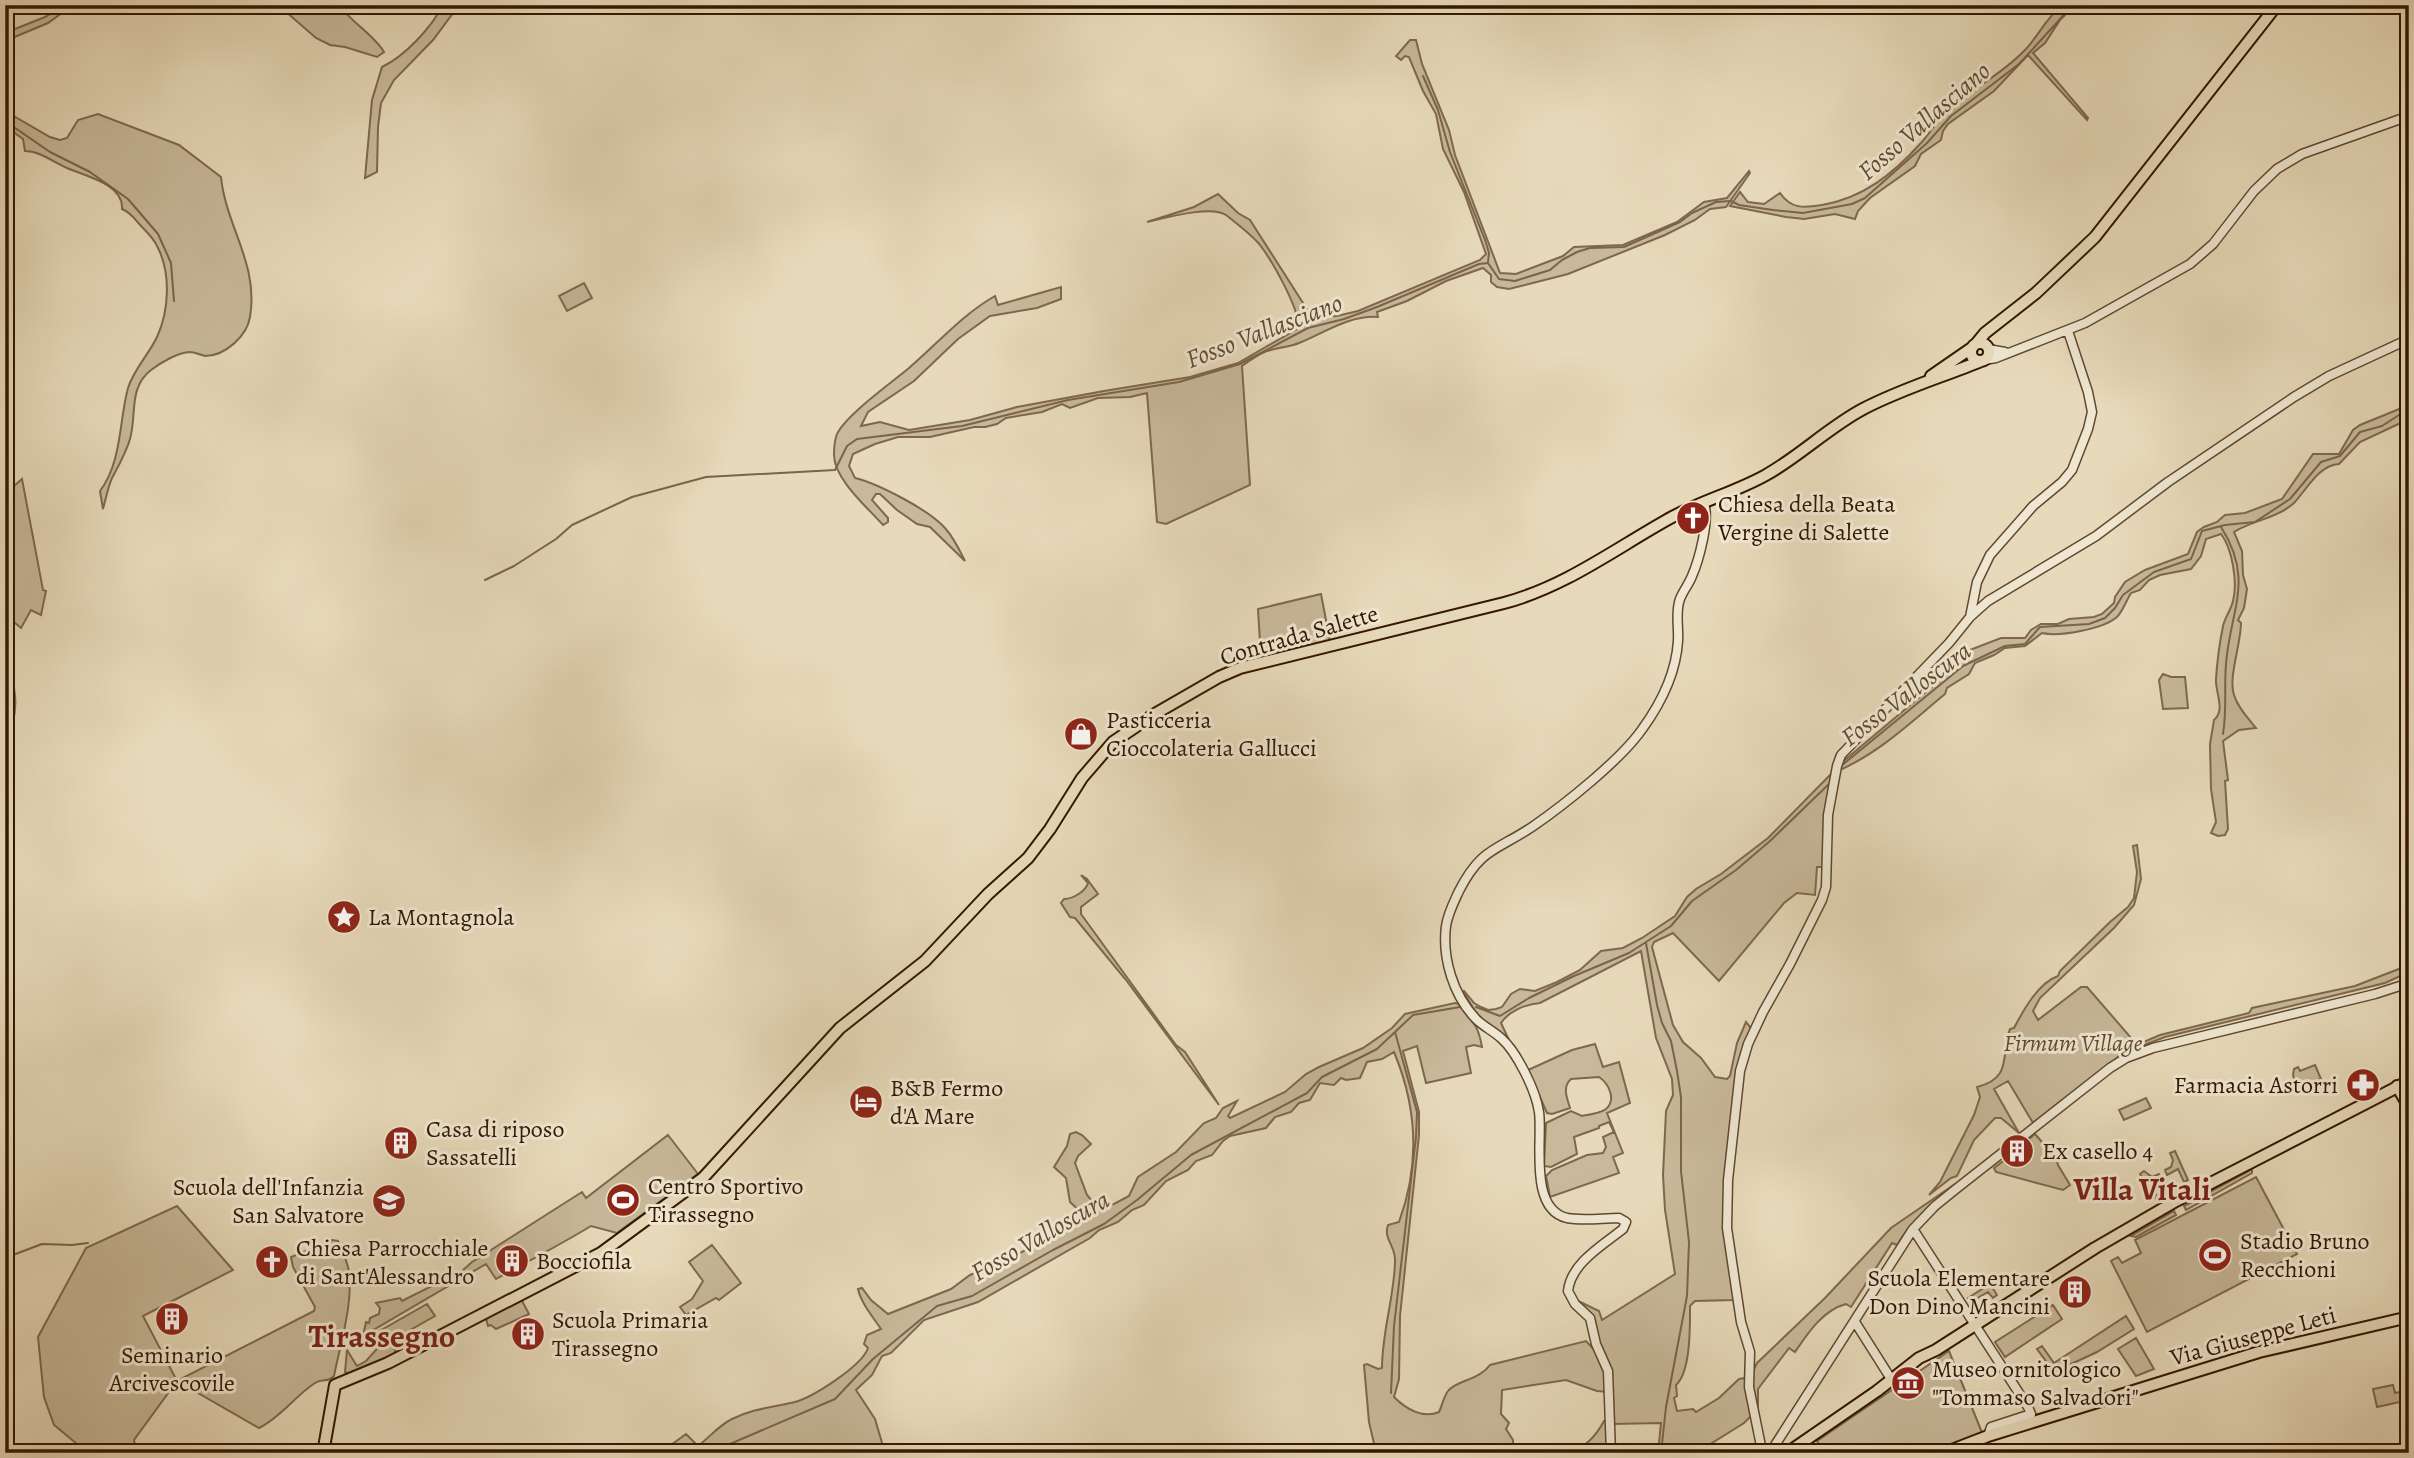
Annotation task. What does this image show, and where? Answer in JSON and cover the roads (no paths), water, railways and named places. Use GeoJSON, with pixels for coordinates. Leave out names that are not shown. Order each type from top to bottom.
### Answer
{"type":"FeatureCollection","features":[{"type":"Feature","properties":{"kind":"main road"},"geometry":{"type":"LineString","coordinates":[[1911,388],[1982,351],[1995,325],[2046,284],[2095,237],[2277,5]]}},
{"type":"Feature","properties":{"kind":"main road"},"geometry":{"type":"LineString","coordinates":[[1911,388],[1982,351]]}},
{"type":"Feature","properties":{"kind":"main road","name":"Contrada Salette"},"geometry":{"type":"LineString","coordinates":[[323,1453],[335,1385],[376,1368],[601,1253],[703,1178],[840,1028],[925,961],[988,894],[1028,858],[1100,755],[1129,730],[1219,677],[1241,668],[1527,596],[1570,578],[1665,520],[1768,474],[1843,422],[1883,399],[1911,388]]}},
{"type":"Feature","properties":{"kind":"main road"},"geometry":{"type":"LineString","coordinates":[[1787,1453],[1892,1381],[1923,1364],[1936,1350],[2095,1248],[2176,1201],[2409,1081]]}},
{"type":"Feature","properties":{"kind":"main road"},"geometry":{"type":"LineString","coordinates":[[2398,1086],[2409,1107]]}},
{"type":"Feature","properties":{"kind":"main road","name":"Via Giuseppe Leti"},"geometry":{"type":"LineString","coordinates":[[1944,1453],[1989,1436],[2259,1352],[2409,1317]]}},
{"type":"Feature","properties":{"kind":"street"},"geometry":{"type":"LineString","coordinates":[[1982,351],[1996,358],[2068,331],[2160,282],[2190,264],[2213,244],[2254,191],[2277,169],[2302,155],[2409,116]]}},
{"type":"Feature","properties":{"kind":"street"},"geometry":{"type":"LineString","coordinates":[[1970,617],[1977,582],[1990,555],[2071,470],[2088,429],[2092,412],[2088,392],[2068,331]]}},
{"type":"Feature","properties":{"kind":"street"},"geometry":{"type":"LineString","coordinates":[[1764,1452],[1749,1387],[1750,1352],[1741,1322],[1727,1228],[1730,1166],[1740,1071],[1748,1044],[1822,900],[1826,887],[1828,815],[1841,755],[1988,601],[2096,536],[2168,482],[2294,397],[2329,376],[2409,339]]}},
{"type":"Feature","properties":{"kind":"street"},"geometry":{"type":"LineString","coordinates":[[1611,1453],[1606,1364],[1596,1344],[1590,1318],[1575,1304],[1568,1292],[1572,1276],[1580,1266],[1623,1229],[1626,1222],[1619,1218],[1564,1217],[1549,1206],[1540,1174],[1540,1118],[1534,1094],[1511,1049],[1476,1020],[1464,1005],[1453,983],[1447,960],[1446,923],[1451,908],[1475,864],[1484,855],[1555,810],[1619,755],[1643,729],[1669,682],[1677,657],[1678,606],[1694,570],[1707,519],[1704,504]]}},
{"type":"Feature","properties":{"kind":"street"},"geometry":{"type":"LineString","coordinates":[[1764,1452],[1855,1322],[1913,1229],[1956,1189],[2126,1058],[2153,1048],[2409,983]]}},
{"type":"Feature","properties":{"kind":"street"},"geometry":{"type":"LineString","coordinates":[[1913,1229],[2031,1414],[1990,1427],[1989,1436]]}},
{"type":"Feature","properties":{"kind":"street"},"geometry":{"type":"LineString","coordinates":[[1855,1322],[1892,1381]]}},
{"type":"Feature","properties":{"kind":"waterway","name":"Fosso Vallasciano"},"geometry":{"type":"LineString","coordinates":[[485,580],[514,566],[556,539],[572,525],[632,497],[706,477],[835,470],[847,446],[857,439],[962,426],[1068,400],[1179,382],[1240,364],[1308,328],[1377,307],[1479,264],[1488,263],[1499,279],[1515,281],[1550,270],[1577,252],[1590,248],[1624,247],[1680,222],[1716,202],[1731,201],[1739,205],[1803,213],[1852,204],[1865,198],[1927,143],[1951,116],[2019,64],[2073,5]]}},
{"type":"Feature","properties":{"kind":"waterway"},"geometry":{"type":"LineString","coordinates":[[1423,76],[1485,240],[1489,253],[1488,262]]}},
{"type":"Feature","properties":{"kind":"waterway"},"geometry":{"type":"LineString","coordinates":[[5,121],[50,152],[90,172],[128,199],[158,234],[171,263],[174,301]]}},
{"type":"Feature","properties":{"kind":"waterway","name":"Fosso Valloscura"},"geometry":{"type":"LineString","coordinates":[[1841,766],[1963,666],[2005,646],[2025,644],[2040,627],[2089,624],[2105,618],[2123,595],[2154,572],[2191,559],[2202,531],[2255,522],[2290,499],[2321,462],[2340,456],[2360,432],[2382,426],[2399,415],[2409,413]]}},
{"type":"Feature","properties":{"kind":"waterway"},"geometry":{"type":"LineString","coordinates":[[2221,527],[2237,563],[2239,579],[2226,664],[2223,734]]}},
{"type":"Feature","properties":{"kind":"waterway","name":"Fosso Valloscura"},"geometry":{"type":"LineString","coordinates":[[1476,1007],[1500,1016],[1574,976],[1629,953],[1671,926],[1692,901],[1736,870],[1770,841],[1831,782]]}},
{"type":"Feature","properties":{"kind":"waterway"},"geometry":{"type":"LineString","coordinates":[[1646,943],[1657,1005],[1671,1041],[1681,1097],[1681,1171],[1689,1242],[1687,1296],[1666,1407],[1661,1453]]}},
{"type":"Feature","properties":{"kind":"waterway","name":"Fosso Valloscura"},"geometry":{"type":"LineString","coordinates":[[709,1453],[835,1399],[873,1359],[937,1306],[972,1296],[1104,1224],[1191,1155],[1307,1093],[1322,1077],[1377,1049],[1413,1015],[1460,1007]]}},
{"type":"Feature","properties":{"kind":"waterway"},"geometry":{"type":"LineString","coordinates":[[1391,1393],[1394,1326],[1417,1112],[1395,1032]]}},
{"type":"Feature","properties":{"kind":"waterway"},"geometry":{"type":"LineString","coordinates":[[5,1258],[42,1244],[88,1243]]}},
{"type":"Feature","properties":{"kind":"place","name":"Chiesa della Beata Vergine di Salette"},"geometry":{"type":"Point","coordinates":[1693,518]}},
{"type":"Feature","properties":{"kind":"place","name":"Pasticceria Cioccolateria Gallucci"},"geometry":{"type":"Point","coordinates":[1081,734]}},
{"type":"Feature","properties":{"kind":"place","name":"La Montagnola"},"geometry":{"type":"Point","coordinates":[344,917]}},
{"type":"Feature","properties":{"kind":"place","name":"Farmacia Astorri"},"geometry":{"type":"Point","coordinates":[2363,1085]}},
{"type":"Feature","properties":{"kind":"place","name":"B&B Fermo d'A Mare"},"geometry":{"type":"Point","coordinates":[866,1102]}},
{"type":"Feature","properties":{"kind":"place","name":"Casa di riposo Sassatelli"},"geometry":{"type":"Point","coordinates":[401,1143]}},
{"type":"Feature","properties":{"kind":"place","name":"Ex casello 4"},"geometry":{"type":"Point","coordinates":[2017,1151]}},
{"type":"Feature","properties":{"kind":"place","name":"Centro Sportivo Tirassegno"},"geometry":{"type":"Point","coordinates":[623,1200]}},
{"type":"Feature","properties":{"kind":"place","name":"Scuola dell'Infanzia San Salvatore"},"geometry":{"type":"Point","coordinates":[389,1201]}},
{"type":"Feature","properties":{"kind":"place","name":"Stadio Bruno Recchioni"},"geometry":{"type":"Point","coordinates":[2215,1255]}},
{"type":"Feature","properties":{"kind":"place","name":"Bocciofila"},"geometry":{"type":"Point","coordinates":[512,1261]}},
{"type":"Feature","properties":{"kind":"place","name":"Chiesa Parrocchiale di Sant'Alessandro"},"geometry":{"type":"Point","coordinates":[272,1262]}},
{"type":"Feature","properties":{"kind":"place","name":"Scuola Elementare Don Dino Mancini"},"geometry":{"type":"Point","coordinates":[2075,1292]}},
{"type":"Feature","properties":{"kind":"place","name":"Seminario Arcivescovile"},"geometry":{"type":"Point","coordinates":[172,1319]}},
{"type":"Feature","properties":{"kind":"place","name":"Scuola Primaria Tirassegno"},"geometry":{"type":"Point","coordinates":[528,1334]}},
{"type":"Feature","properties":{"kind":"place","name":"Museo ornitologico \"Tommaso Salvadori\""},"geometry":{"type":"Point","coordinates":[1908,1383]}},
{"type":"Feature","properties":{"kind":"district","name":"Villa Vitali"},"geometry":{"type":"Point","coordinates":[2142,1189]}},
{"type":"Feature","properties":{"kind":"district","name":"Tirassegno"},"geometry":{"type":"Point","coordinates":[382,1336]}},
{"type":"Feature","properties":{"kind":"park label","name":"Firmum Village"},"geometry":{"type":"Point","coordinates":[2073,1043]}}]}
